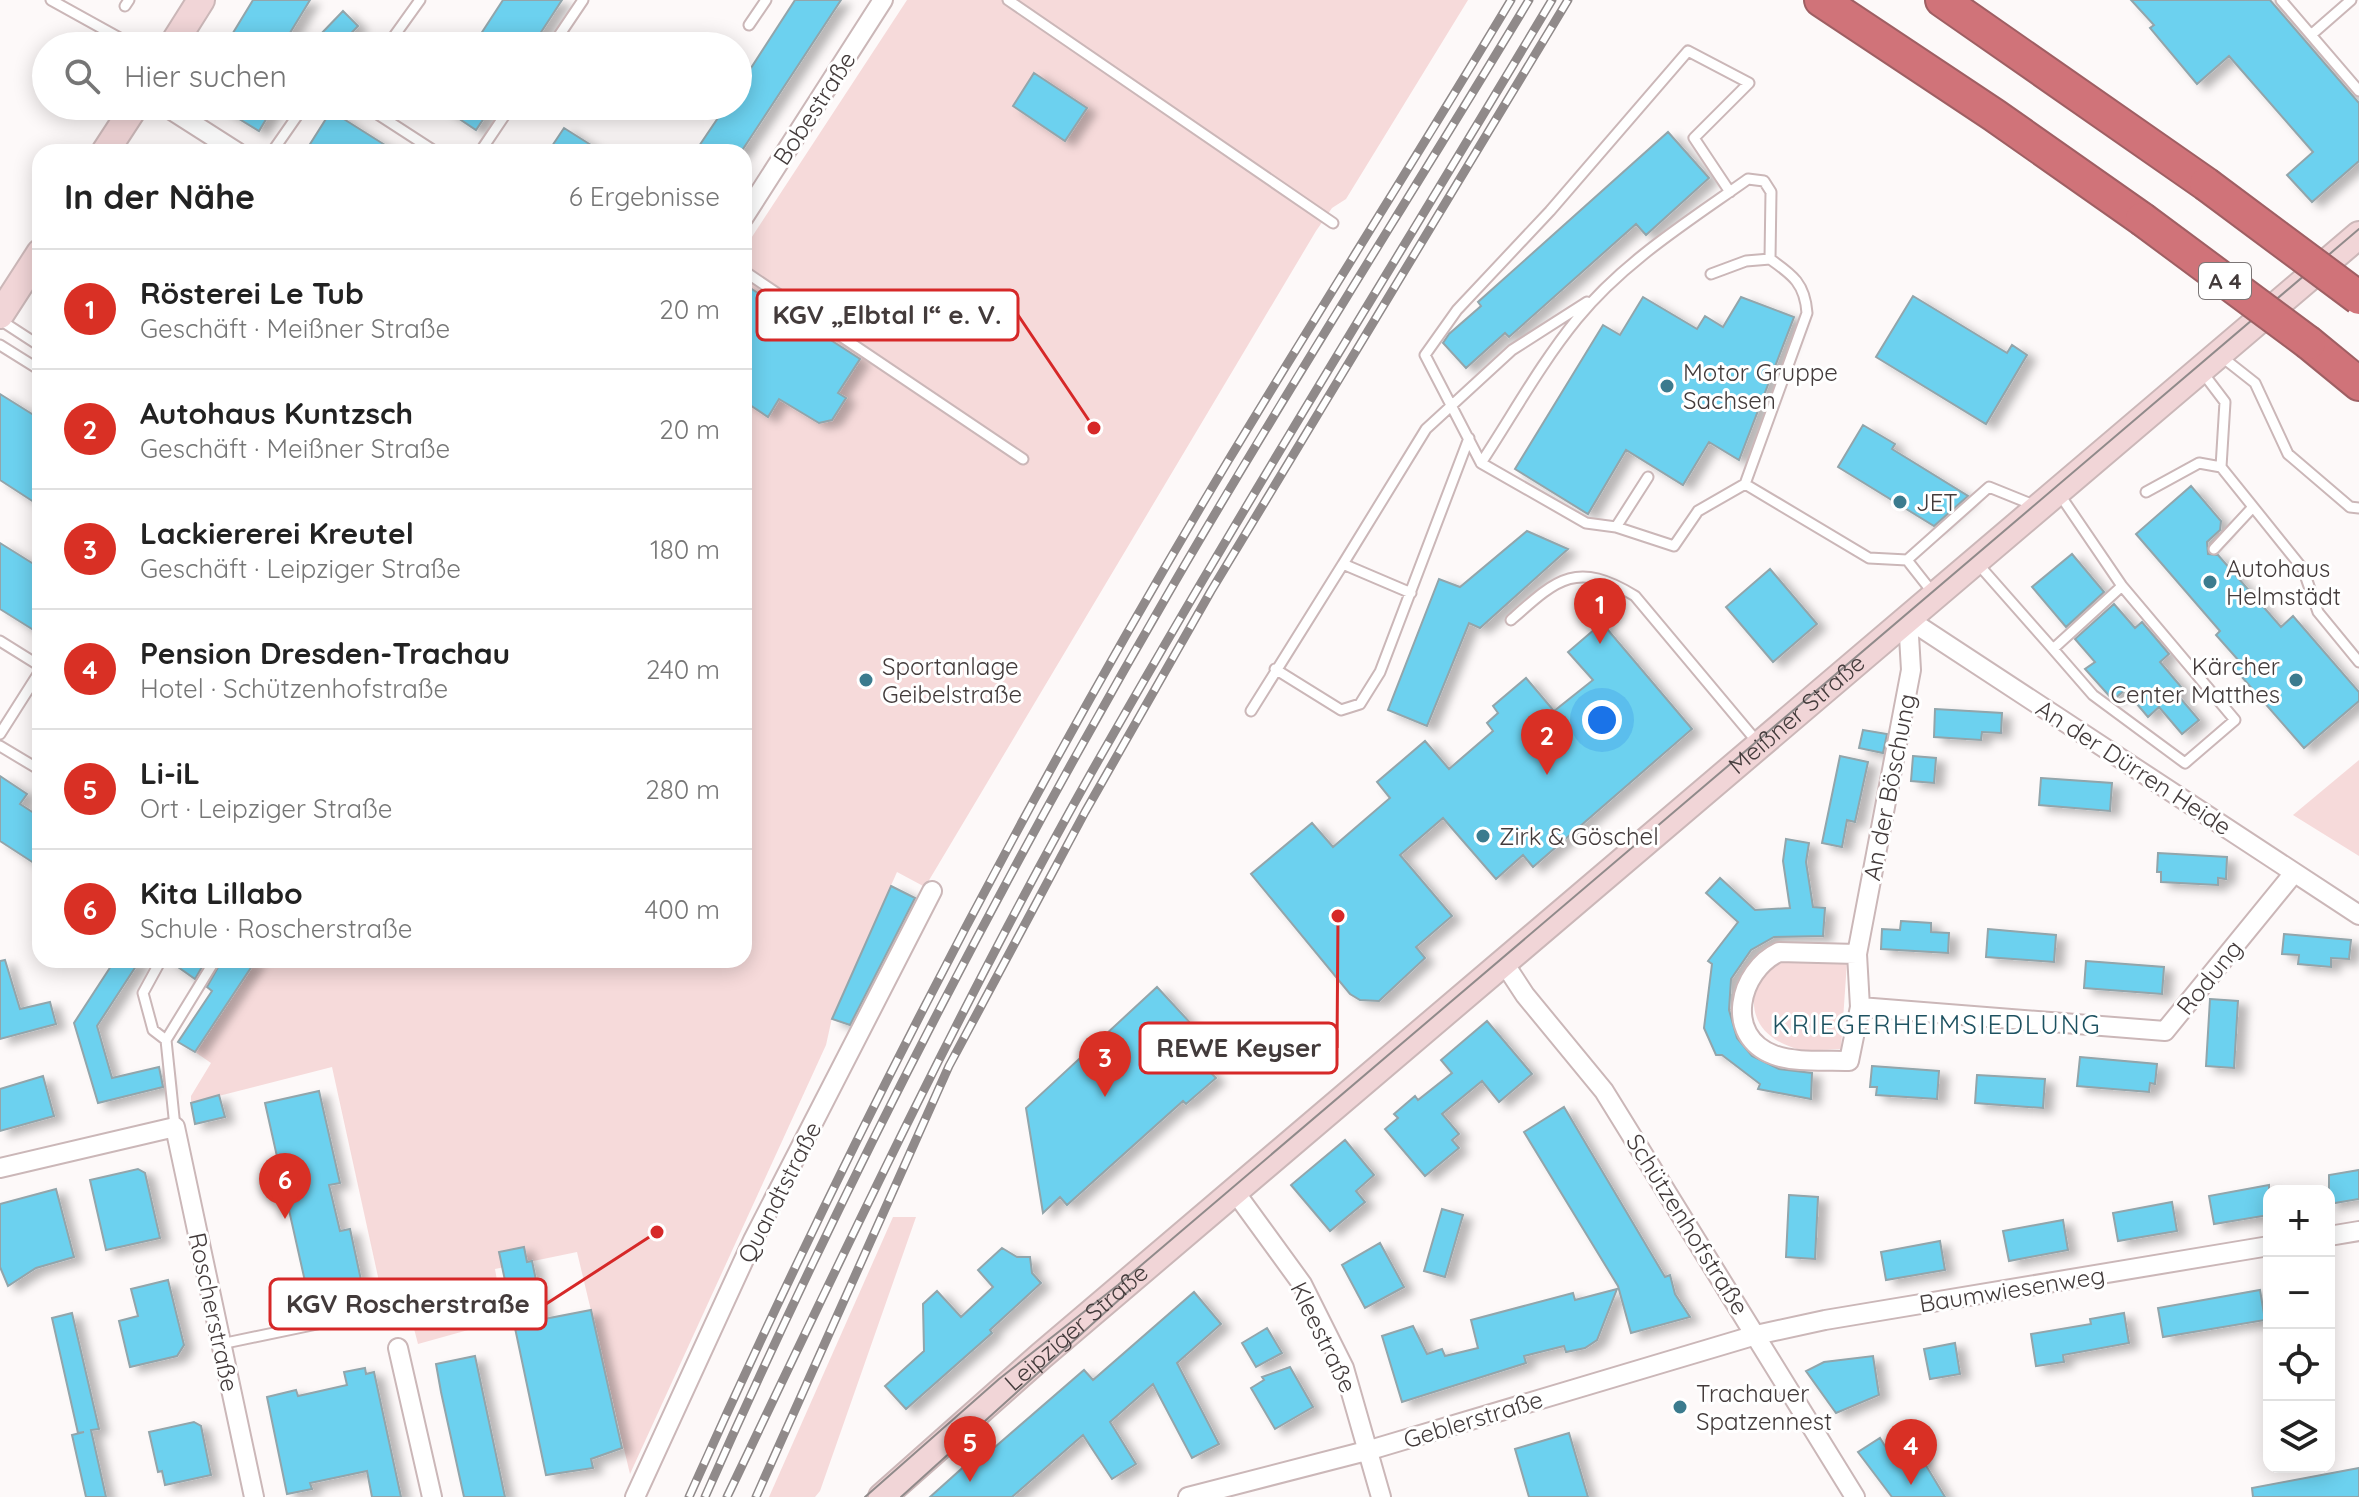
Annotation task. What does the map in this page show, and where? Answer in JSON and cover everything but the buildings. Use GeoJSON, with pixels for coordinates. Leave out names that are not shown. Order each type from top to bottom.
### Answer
{"type":"FeatureCollection","features":[{"type":"Feature","properties":{"kind":"highway","name":"A 4"},"geometry":{"type":"LineString","coordinates":[[1821,0],[2006,123],[2309,343],[2359,384]]}},
{"type":"Feature","properties":{"kind":"highway"},"geometry":{"type":"LineString","coordinates":[[1942,0],[2167,156],[2359,298]]}},
{"type":"Feature","properties":{"kind":"main road"},"geometry":{"type":"LineString","coordinates":[[181,32],[201,0]]}},
{"type":"Feature","properties":{"kind":"main road"},"geometry":{"type":"LineString","coordinates":[[110,144],[126,120]]}},
{"type":"Feature","properties":{"kind":"main road","name":"Meißner Straße"},"geometry":{"type":"LineString","coordinates":[[1235,1192],[2359,235]]}},
{"type":"Feature","properties":{"kind":"main road"},"geometry":{"type":"LineString","coordinates":[[0,318],[32,266]]}},
{"type":"Feature","properties":{"kind":"main road","name":"Leipziger Straße"},"geometry":{"type":"LineString","coordinates":[[882,1497],[1041,1356],[1235,1192]]}},
{"type":"Feature","properties":{"kind":"street","name":"Bobestraße"},"geometry":{"type":"LineString","coordinates":[[752,205],[883,0]]}},
{"type":"Feature","properties":{"kind":"street"},"geometry":{"type":"LineString","coordinates":[[187,120],[224,144]]}},
{"type":"Feature","properties":{"kind":"street","name":"An der Dürren Heide"},"geometry":{"type":"LineString","coordinates":[[1908,619],[2359,915]]}},
{"type":"Feature","properties":{"kind":"street","name":"An der Böschung"},"geometry":{"type":"LineString","coordinates":[[1857,954],[1779,952],[1765,959],[1753,972],[1742,997],[1741,1013],[1752,1038],[1773,1055],[1849,1061],[1860,1007],[1857,954],[1911,670],[1908,619]]}},
{"type":"Feature","properties":{"kind":"street","name":"Rodung"},"geometry":{"type":"LineString","coordinates":[[1860,1007],[2165,1031],[2294,873]]}},
{"type":"Feature","properties":{"kind":"street","name":"Quandtstraße"},"geometry":{"type":"LineString","coordinates":[[635,1497],[753,1240],[932,891]]}},
{"type":"Feature","properties":{"kind":"street","name":"Schützenhofstraße"},"geometry":{"type":"LineString","coordinates":[[1504,963],[1525,995],[1604,1091],[1855,1497]]}},
{"type":"Feature","properties":{"kind":"street"},"geometry":{"type":"LineString","coordinates":[[0,1168],[175,1127]]}},
{"type":"Feature","properties":{"kind":"street","name":"Roscherstraße"},"geometry":{"type":"LineString","coordinates":[[175,1127],[254,1497]]}},
{"type":"Feature","properties":{"kind":"street","name":"Kleestraße"},"geometry":{"type":"LineString","coordinates":[[1235,1192],[1302,1284],[1344,1368],[1381,1497]]}},
{"type":"Feature","properties":{"kind":"street"},"geometry":{"type":"LineString","coordinates":[[2335,1235],[2359,1231]]}},
{"type":"Feature","properties":{"kind":"street","name":"Baumwiesenweg"},"geometry":{"type":"LineString","coordinates":[[1756,1335],[1825,1320],[2263,1247]]}},
{"type":"Feature","properties":{"kind":"street","name":"Geblerstraße"},"geometry":{"type":"LineString","coordinates":[[1188,1497],[1370,1450],[1756,1335]]}},
{"type":"Feature","properties":{"kind":"street"},"geometry":{"type":"LineString","coordinates":[[398,1348],[432,1497]]}},
{"type":"Feature","properties":{"kind":"lane"},"geometry":{"type":"LineString","coordinates":[[51,0],[109,32]]}},
{"type":"Feature","properties":{"kind":"lane"},"geometry":{"type":"LineString","coordinates":[[397,32],[420,0]]}},
{"type":"Feature","properties":{"kind":"lane"},"geometry":{"type":"LineString","coordinates":[[561,32],[583,0]]}},
{"type":"Feature","properties":{"kind":"lane"},"geometry":{"type":"LineString","coordinates":[[749,25],[766,0]]}},
{"type":"Feature","properties":{"kind":"lane"},"geometry":{"type":"LineString","coordinates":[[1008,0],[1333,223]]}},
{"type":"Feature","properties":{"kind":"lane"},"geometry":{"type":"LineString","coordinates":[[2281,0],[2359,91]]}},
{"type":"Feature","properties":{"kind":"lane"},"geometry":{"type":"LineString","coordinates":[[2311,35],[2351,0]]}},
{"type":"Feature","properties":{"kind":"lane"},"geometry":{"type":"LineString","coordinates":[[1711,274],[1746,261],[1770,259],[1796,277],[1806,293],[1807,313],[1745,484],[1698,511],[1674,546],[1616,527],[1586,523],[1481,463],[1425,355],[1457,310],[1550,211],[1688,51],[1749,83],[1694,138],[1730,192]]}},
{"type":"Feature","properties":{"kind":"lane"},"geometry":{"type":"LineString","coordinates":[[278,144],[294,120]]}},
{"type":"Feature","properties":{"kind":"lane"},"geometry":{"type":"LineString","coordinates":[[387,120],[424,144]]}},
{"type":"Feature","properties":{"kind":"lane"},"geometry":{"type":"LineString","coordinates":[[485,144],[502,120]]}},
{"type":"Feature","properties":{"kind":"lane"},"geometry":{"type":"LineString","coordinates":[[1251,711],[1426,429],[1450,403],[1512,350],[1599,294],[1677,228],[1748,179],[1764,181],[1771,192],[1770,259]]}},
{"type":"Feature","properties":{"kind":"lane"},"geometry":{"type":"LineString","coordinates":[[752,276],[1023,459]]}},
{"type":"Feature","properties":{"kind":"lane"},"geometry":{"type":"LineString","coordinates":[[1481,463],[1575,321],[1599,294]]}},
{"type":"Feature","properties":{"kind":"lane"},"geometry":{"type":"LineString","coordinates":[[0,318],[32,340]]}},
{"type":"Feature","properties":{"kind":"lane"},"geometry":{"type":"LineString","coordinates":[[0,345],[32,365]]}},
{"type":"Feature","properties":{"kind":"lane"},"geometry":{"type":"LineString","coordinates":[[2210,362],[2225,402],[2221,467]]}},
{"type":"Feature","properties":{"kind":"lane"},"geometry":{"type":"LineString","coordinates":[[2210,362],[2255,383],[2288,454],[2350,507],[2359,508]]}},
{"type":"Feature","properties":{"kind":"lane"},"geometry":{"type":"LineString","coordinates":[[1275,669],[1341,710],[1360,704],[1380,672],[1469,438]]}},
{"type":"Feature","properties":{"kind":"lane"},"geometry":{"type":"LineString","coordinates":[[2146,492],[2199,463],[2221,467],[2303,569],[2318,612],[2359,662]]}},
{"type":"Feature","properties":{"kind":"lane"},"geometry":{"type":"LineString","coordinates":[[1616,527],[1648,477]]}},
{"type":"Feature","properties":{"kind":"lane"},"geometry":{"type":"LineString","coordinates":[[1745,484],[1869,558],[1907,560],[1989,487],[2048,500],[2076,519],[2122,586],[2235,720],[2185,763],[2093,695],[1976,562]]}},
{"type":"Feature","properties":{"kind":"lane"},"geometry":{"type":"LineString","coordinates":[[2214,549],[2253,507]]}},
{"type":"Feature","properties":{"kind":"lane"},"geometry":{"type":"LineString","coordinates":[[1907,560],[1935,596]]}},
{"type":"Feature","properties":{"kind":"lane"},"geometry":{"type":"LineString","coordinates":[[1343,564],[1411,593]]}},
{"type":"Feature","properties":{"kind":"lane"},"geometry":{"type":"LineString","coordinates":[[1511,620],[1550,585],[1567,577],[1589,576],[1618,585],[1635,596],[1760,745]]}},
{"type":"Feature","properties":{"kind":"lane"},"geometry":{"type":"LineString","coordinates":[[2053,649],[2122,586]]}},
{"type":"Feature","properties":{"kind":"lane"},"geometry":{"type":"LineString","coordinates":[[0,641],[32,663]]}},
{"type":"Feature","properties":{"kind":"lane"},"geometry":{"type":"LineString","coordinates":[[0,734],[32,682]]}},
{"type":"Feature","properties":{"kind":"lane"},"geometry":{"type":"LineString","coordinates":[[0,746],[32,765]]}},
{"type":"Feature","properties":{"kind":"lane"},"geometry":{"type":"LineString","coordinates":[[156,968],[146,985],[144,1007],[153,1030],[166,1040]]}},
{"type":"Feature","properties":{"kind":"lane"},"geometry":{"type":"LineString","coordinates":[[175,1127],[166,1040],[210,968]]}},
{"type":"Feature","properties":{"kind":"lane"},"geometry":{"type":"LineString","coordinates":[[221,1344],[341,1319]]}},
{"type":"Feature","properties":{"kind":"shaded area"},"geometry":{"type":"Polygon","coordinates":[[[907,0],[1468,0],[1346,199],[1332,208],[1316,231],[925,887],[897,872],[832,1018],[826,1045],[630,1474],[577,1252],[495,1269],[504,1320],[418,1344],[412,1321],[389,1327],[332,1067],[191,1103],[191,1096],[211,1063],[195,1052],[251,968],[752,968],[752,237],[907,0]]]}},
{"type":"Feature","properties":{"kind":"shaded area"},"geometry":{"type":"Polygon","coordinates":[[[2359,760],[2359,856],[2293,815],[2359,760]]]}},
{"type":"Feature","properties":{"kind":"shaded area"},"geometry":{"type":"Polygon","coordinates":[[[1796,959],[1847,962],[1841,1049],[1797,1049],[1783,1044],[1763,1028],[1757,1018],[1754,995],[1764,968],[1796,959]]]}},
{"type":"Feature","properties":{"kind":"shaded area"},"geometry":{"type":"Polygon","coordinates":[[[893,1217],[916,1217],[820,1491],[815,1497],[769,1497],[893,1217]]]}},
{"type":"Feature","properties":{"kind":"tram line"},"geometry":{"type":"LineString","coordinates":[[865,1497],[999,1379],[1118,1285],[2359,229]]}},
{"type":"Feature","properties":{"kind":"tram line"},"geometry":{"type":"LineString","coordinates":[[901,1497],[1132,1288]]}},
{"type":"Feature","properties":{"kind":"railway"},"geometry":{"type":"LineString","coordinates":[[689,1497],[812,1232],[1011,842],[1228,461],[1511,0]]}},
{"type":"Feature","properties":{"kind":"railway"},"geometry":{"type":"LineString","coordinates":[[705,1497],[869,1147],[1049,804],[1219,507],[1529,0]]}},
{"type":"Feature","properties":{"kind":"railway"},"geometry":{"type":"LineString","coordinates":[[727,1497],[948,1043],[1090,775],[1261,483],[1552,0]]}},
{"type":"Feature","properties":{"kind":"railway"},"geometry":{"type":"LineString","coordinates":[[756,1497],[949,1066],[1085,812],[1211,591],[1568,0]]}},
{"type":"Feature","properties":{"kind":"place","name":"Motor Gruppe Sachsen"},"geometry":{"type":"Point","coordinates":[1667,386]}},
{"type":"Feature","properties":{"kind":"place","name":"KGV „Elbtal I“ e. V."},"geometry":{"type":"Point","coordinates":[1094,428]}},
{"type":"Feature","properties":{"kind":"place","name":"JET"},"geometry":{"type":"Point","coordinates":[1900,502]}},
{"type":"Feature","properties":{"kind":"place","name":"Autohaus Helmstädt"},"geometry":{"type":"Point","coordinates":[2210,582]}},
{"type":"Feature","properties":{"kind":"place","name":"Rösterei Le Tub"},"geometry":{"type":"Point","coordinates":[1600,644]}},
{"type":"Feature","properties":{"kind":"place","name":"Sportanlage Geibelstraße"},"geometry":{"type":"Point","coordinates":[866,680]}},
{"type":"Feature","properties":{"kind":"place","name":"Kärcher Center Matthes"},"geometry":{"type":"Point","coordinates":[2296,680]}},
{"type":"Feature","properties":{"kind":"place","name":"Autohaus Kuntzsch"},"geometry":{"type":"Point","coordinates":[1547,775]}},
{"type":"Feature","properties":{"kind":"place","name":"Zirk & Göschel"},"geometry":{"type":"Point","coordinates":[1483,836]}},
{"type":"Feature","properties":{"kind":"place","name":"REWE Keyser"},"geometry":{"type":"Point","coordinates":[1338,916]}},
{"type":"Feature","properties":{"kind":"place","name":"Lackiererei Kreutel"},"geometry":{"type":"Point","coordinates":[1105,1097]}},
{"type":"Feature","properties":{"kind":"place","name":"Kita Lillabo"},"geometry":{"type":"Point","coordinates":[285,1219]}},
{"type":"Feature","properties":{"kind":"place","name":"KGV Roscherstraße"},"geometry":{"type":"Point","coordinates":[657,1232]}},
{"type":"Feature","properties":{"kind":"place","name":"Trachauer Spatzennest"},"geometry":{"type":"Point","coordinates":[1680,1407]}},
{"type":"Feature","properties":{"kind":"place","name":"Li-iL"},"geometry":{"type":"Point","coordinates":[970,1482]}},
{"type":"Feature","properties":{"kind":"place","name":"Pension Dresden-Trachau"},"geometry":{"type":"Point","coordinates":[1911,1485]}},
{"type":"Feature","properties":{"kind":"district","name":"KRIEGERHEIMSIEDLUNG"},"geometry":{"type":"Point","coordinates":[1937,1024]}}]}
